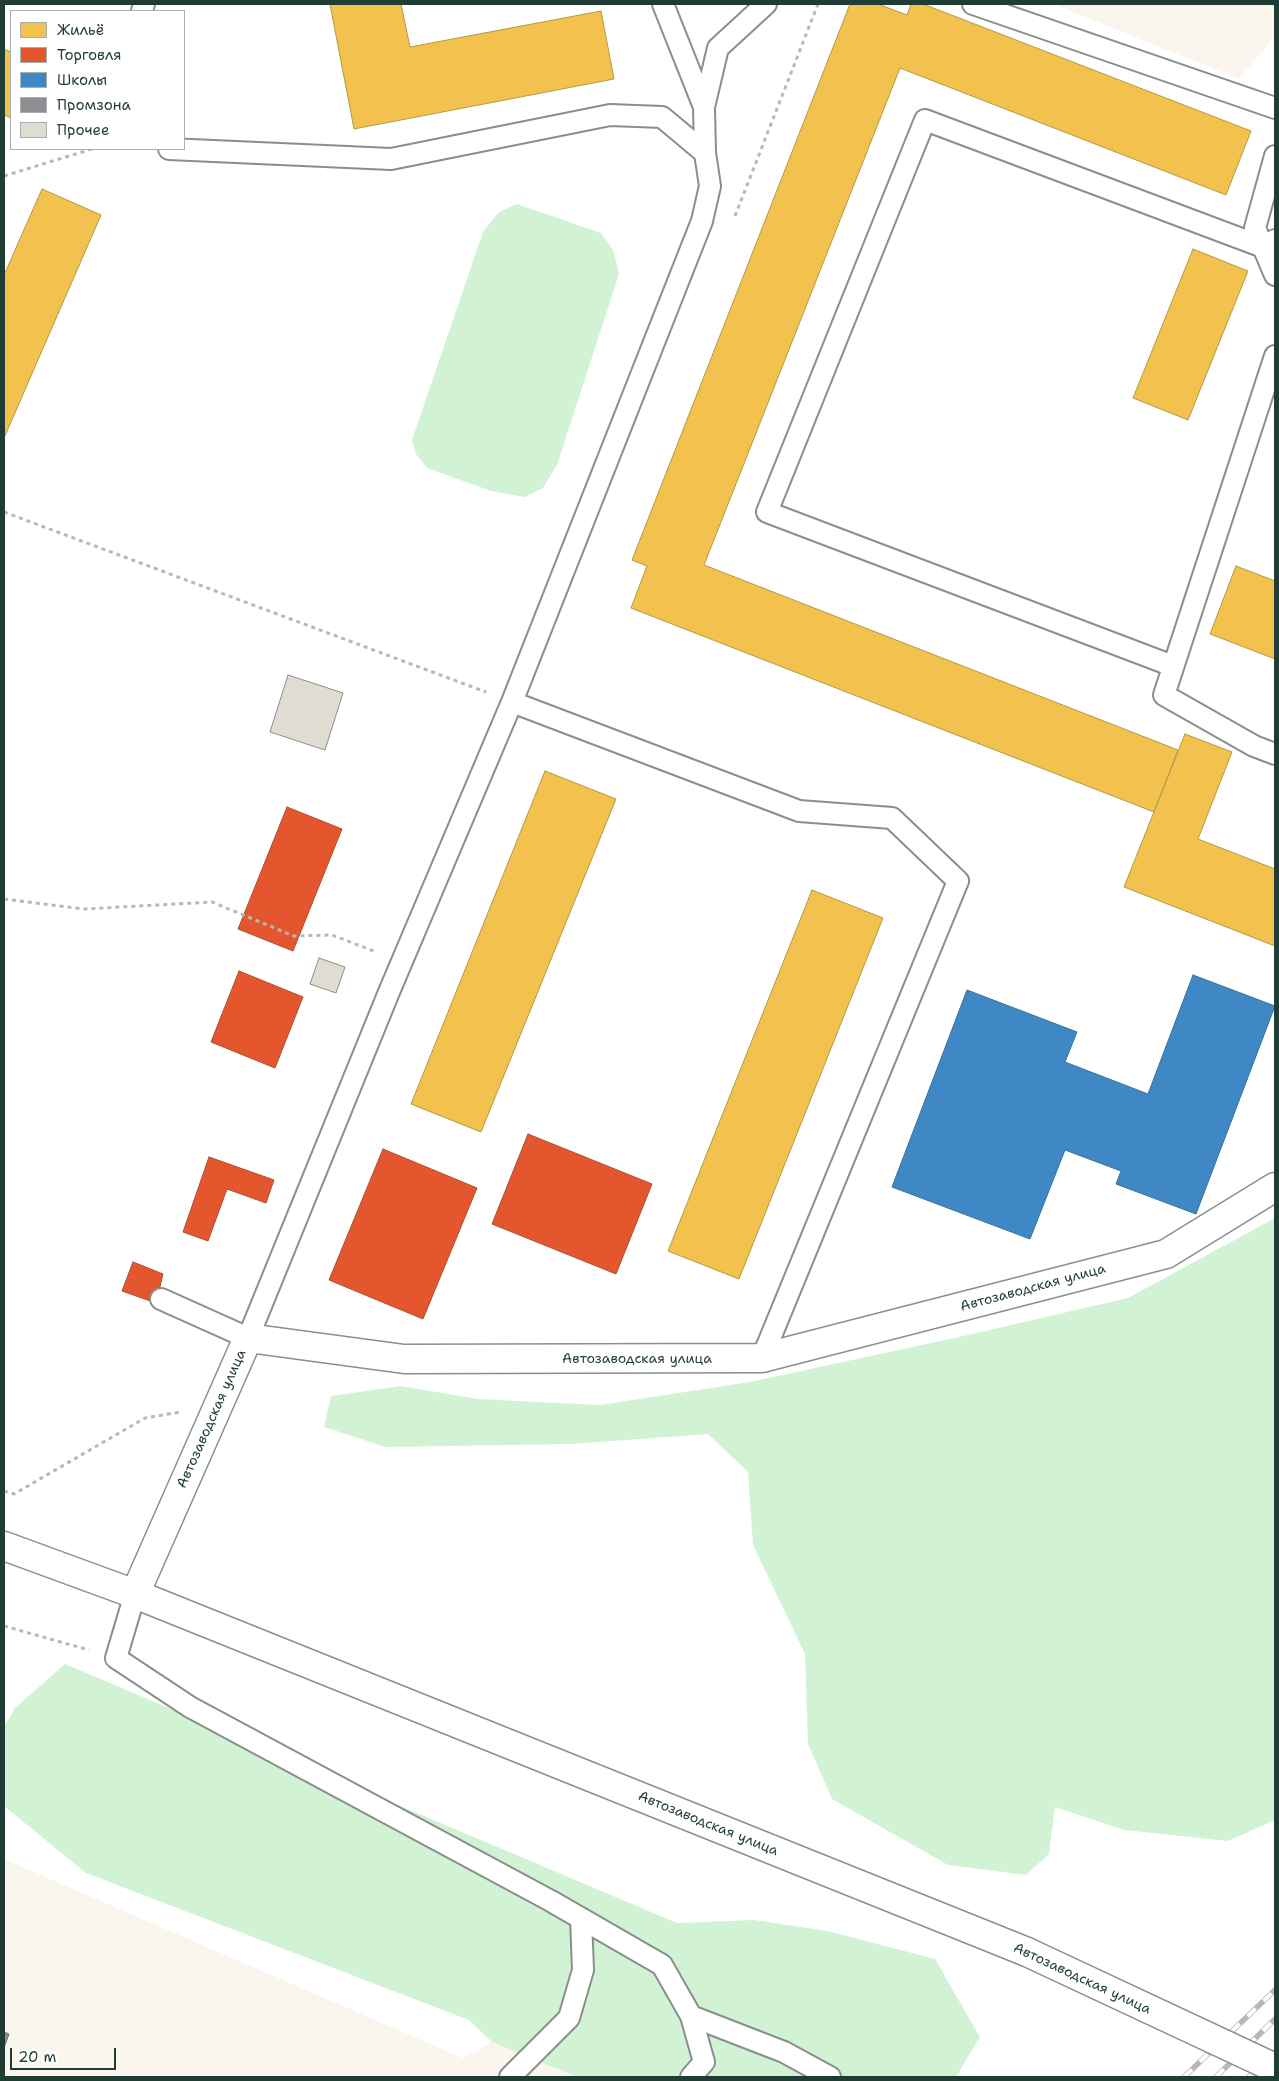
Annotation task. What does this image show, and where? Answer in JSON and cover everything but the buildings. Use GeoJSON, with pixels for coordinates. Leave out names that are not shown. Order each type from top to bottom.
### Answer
{"type":"FeatureCollection","features":[{"type":"Feature","properties":{"kind":"main road","name":"Автозаводская улица"},"geometry":{"type":"LineString","coordinates":[[135,1594],[248,1338],[404,1359],[762,1358],[1166,1254],[1275,1188]]}},
{"type":"Feature","properties":{"kind":"main road","name":"Автозаводская улица"},"geometry":{"type":"LineString","coordinates":[[4,1546],[135,1594],[1027,1952],[1275,2068]]}},
{"type":"Feature","properties":{"kind":"lane"},"geometry":{"type":"LineString","coordinates":[[663,4],[704,107]]}},
{"type":"Feature","properties":{"kind":"lane"},"geometry":{"type":"LineString","coordinates":[[161,1299],[248,1338],[402,961],[512,702],[702,221],[710,186],[704,153],[704,107],[718,48],[766,4]]}},
{"type":"Feature","properties":{"kind":"lane"},"geometry":{"type":"LineString","coordinates":[[973,4],[1275,108]]}},
{"type":"Feature","properties":{"kind":"lane"},"geometry":{"type":"LineString","coordinates":[[185,150],[391,159],[610,115],[662,117],[704,153]]}},
{"type":"Feature","properties":{"kind":"lane"},"geometry":{"type":"LineString","coordinates":[[1174,666],[767,512],[924,120],[1269,243]]}},
{"type":"Feature","properties":{"kind":"lane"},"geometry":{"type":"LineString","coordinates":[[1275,156],[1255,228],[1269,243],[1275,275]]}},
{"type":"Feature","properties":{"kind":"lane"},"geometry":{"type":"LineString","coordinates":[[1275,356],[1164,695],[1254,746],[1275,754]]}},
{"type":"Feature","properties":{"kind":"lane"},"geometry":{"type":"LineString","coordinates":[[512,702],[799,811],[892,818],[958,881],[762,1358]]}},
{"type":"Feature","properties":{"kind":"lane"},"geometry":{"type":"LineString","coordinates":[[135,1594],[116,1658],[190,1707],[581,1918],[662,1965],[691,2016],[704,2062],[691,2077]]}},
{"type":"Feature","properties":{"kind":"lane"},"geometry":{"type":"LineString","coordinates":[[510,2077],[569,2018],[583,1970],[581,1918]]}},
{"type":"Feature","properties":{"kind":"lane"},"geometry":{"type":"LineString","coordinates":[[691,2016],[784,2052],[830,2077]]}},
{"type":"Feature","properties":{"kind":"path"},"geometry":{"type":"LineString","coordinates":[[4,176],[89,150]]}},
{"type":"Feature","properties":{"kind":"path"},"geometry":{"type":"LineString","coordinates":[[4,512],[512,702]]}},
{"type":"Feature","properties":{"kind":"path"},"geometry":{"type":"LineString","coordinates":[[4,899],[84,909],[212,902],[294,936],[332,935],[402,961]]}},
{"type":"Feature","properties":{"kind":"path"},"geometry":{"type":"LineString","coordinates":[[4,1491],[14,1494],[145,1418],[218,1406]]}},
{"type":"Feature","properties":{"kind":"path"},"geometry":{"type":"LineString","coordinates":[[4,1626],[116,1658]]}},
{"type":"Feature","properties":{"kind":"shaded area"},"geometry":{"type":"Polygon","coordinates":[[[1053,4],[1275,4],[1275,36],[1239,79],[1053,4]]]}},
{"type":"Feature","properties":{"kind":"shaded area"},"geometry":{"type":"Polygon","coordinates":[[[4,1859],[463,2058],[492,2042],[577,2077],[4,2077],[4,1859]]]}},
{"type":"Feature","properties":{"kind":"green space"},"geometry":{"type":"Polygon","coordinates":[[[517,204],[601,233],[613,250],[619,274],[557,465],[543,488],[525,497],[491,491],[427,468],[416,454],[412,440],[483,232],[499,212],[517,204]]]}},
{"type":"Feature","properties":{"kind":"green space"},"geometry":{"type":"Polygon","coordinates":[[[1275,1218],[1275,1820],[1228,1841],[1124,1830],[1055,1807],[1049,1854],[1026,1875],[948,1865],[832,1799],[808,1744],[805,1654],[753,1545],[748,1472],[708,1434],[571,1444],[386,1447],[324,1427],[331,1396],[401,1386],[478,1399],[600,1405],[750,1382],[968,1335],[1128,1298],[1275,1218]]]}},
{"type":"Feature","properties":{"kind":"green space"},"geometry":{"type":"Polygon","coordinates":[[[65,1664],[677,1923],[754,1920],[828,1931],[935,1959],[980,2037],[956,2077],[577,2077],[492,2042],[469,2020],[86,1873],[4,1806],[4,1727],[15,1708],[65,1664]]]}},
{"type":"Feature","properties":{"kind":"railway"},"geometry":{"type":"LineString","coordinates":[[1184,2077],[1275,1990]]}},
{"type":"Feature","properties":{"kind":"railway"},"geometry":{"type":"LineString","coordinates":[[1216,2077],[1275,2019]]}},
{"type":"Feature","properties":{"kind":"railway"},"geometry":{"type":"LineString","coordinates":[[1249,2077],[1275,2052]]}}]}
